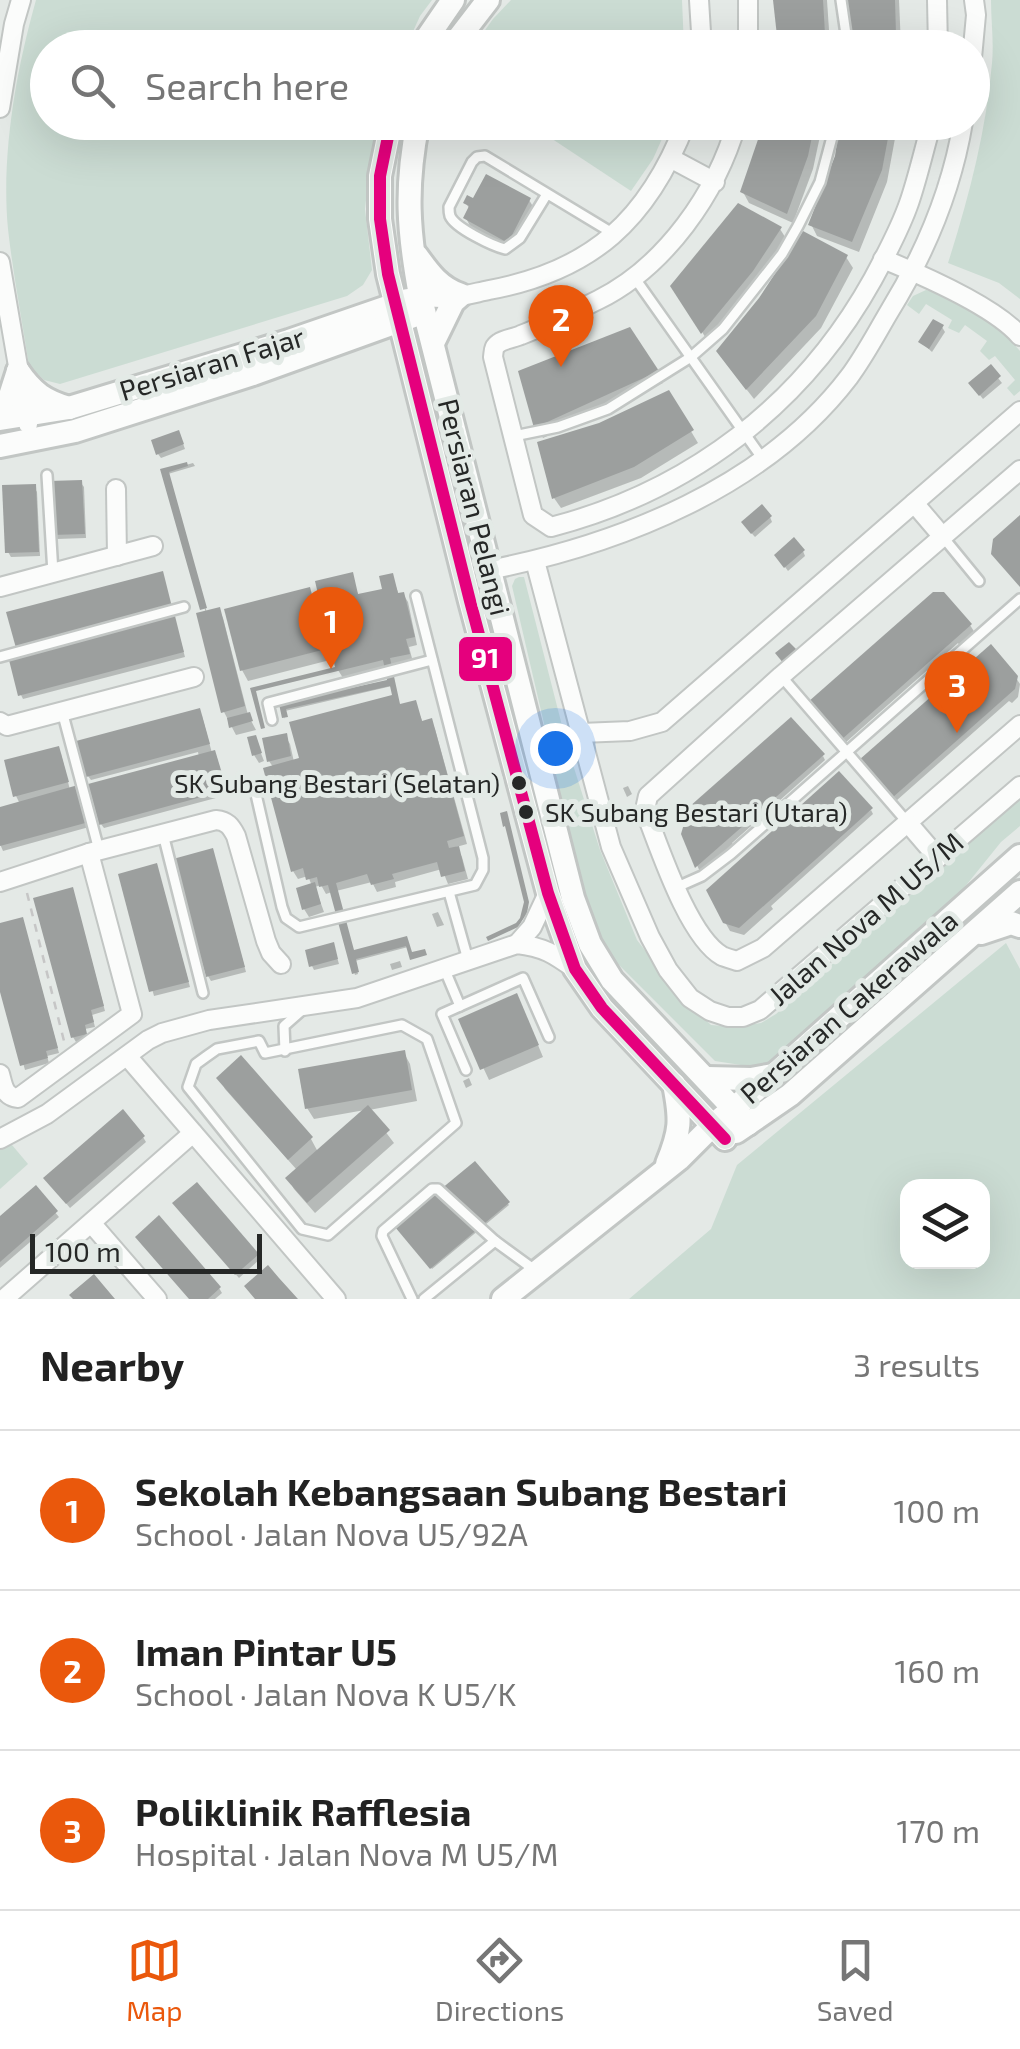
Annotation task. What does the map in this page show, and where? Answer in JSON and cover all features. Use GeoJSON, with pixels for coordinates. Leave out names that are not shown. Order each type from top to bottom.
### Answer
{"type":"FeatureCollection","features":[{"type":"Feature","properties":{"kind":"street"},"geometry":{"type":"LineString","coordinates":[[0,108],[21,0]]}},
{"type":"Feature","properties":{"kind":"street"},"geometry":{"type":"LineString","coordinates":[[432,30],[453,0]]}},
{"type":"Feature","properties":{"kind":"street"},"geometry":{"type":"LineString","coordinates":[[465,30],[488,0]]}},
{"type":"Feature","properties":{"kind":"street"},"geometry":{"type":"LineString","coordinates":[[699,0],[701,30]]}},
{"type":"Feature","properties":{"kind":"street"},"geometry":{"type":"LineString","coordinates":[[748,0],[748,30]]}},
{"type":"Feature","properties":{"kind":"street"},"geometry":{"type":"LineString","coordinates":[[937,0],[938,30]]}},
{"type":"Feature","properties":{"kind":"street"},"geometry":{"type":"LineString","coordinates":[[974,0],[975,30]]}},
{"type":"Feature","properties":{"kind":"street","name":"Persiaran Pelangi"},"geometry":{"type":"LineString","coordinates":[[387,140],[380,176],[380,219],[388,274],[548,894],[575,969],[602,1008],[719,1132]]}},
{"type":"Feature","properties":{"kind":"street","name":"Persiaran Pelangi"},"geometry":{"type":"LineString","coordinates":[[415,140],[408,208],[412,250],[436,301],[433,343],[573,898],[590,944],[612,980],[741,1116]]}},
{"type":"Feature","properties":{"kind":"street"},"geometry":{"type":"LineString","coordinates":[[0,446],[75,431],[254,374],[398,312],[554,273],[591,253],[614,234],[642,203],[672,158],[679,140]]}},
{"type":"Feature","properties":{"kind":"street"},"geometry":{"type":"LineString","coordinates":[[730,140],[715,182],[698,210],[654,260],[603,298],[499,343],[494,349],[533,515],[550,527],[644,496],[713,456],[792,390],[853,314],[883,259],[908,205],[927,140]]}},
{"type":"Feature","properties":{"kind":"street"},"geometry":{"type":"LineString","coordinates":[[488,570],[570,550],[690,504],[764,461],[811,420],[850,376],[914,272],[960,140]]}},
{"type":"Feature","properties":{"kind":"street"},"geometry":{"type":"LineString","coordinates":[[672,158],[715,182]]}},
{"type":"Feature","properties":{"kind":"street"},"geometry":{"type":"LineString","coordinates":[[412,250],[434,279],[450,292],[436,301]]}},
{"type":"Feature","properties":{"kind":"street"},"geometry":{"type":"LineString","coordinates":[[883,259],[998,316],[1020,336]]}},
{"type":"Feature","properties":{"kind":"street"},"geometry":{"type":"LineString","coordinates":[[0,262],[32,441]]}},
{"type":"Feature","properties":{"kind":"street"},"geometry":{"type":"LineString","coordinates":[[357,328],[388,274]]}},
{"type":"Feature","properties":{"kind":"street"},"geometry":{"type":"LineString","coordinates":[[433,343],[453,302],[436,301]]}},
{"type":"Feature","properties":{"kind":"street"},"geometry":{"type":"LineString","coordinates":[[357,328],[408,352]]}},
{"type":"Feature","properties":{"kind":"street","name":"Persiaran Fajar"},"geometry":{"type":"LineString","coordinates":[[0,418],[69,408],[357,328]]}},
{"type":"Feature","properties":{"kind":"street"},"geometry":{"type":"LineString","coordinates":[[0,407],[10,396],[18,371]]}},
{"type":"Feature","properties":{"kind":"street"},"geometry":{"type":"LineString","coordinates":[[18,371],[39,396],[69,408]]}},
{"type":"Feature","properties":{"kind":"street"},"geometry":{"type":"LineString","coordinates":[[581,732],[630,732],[662,722],[1020,411]]}},
{"type":"Feature","properties":{"kind":"street"},"geometry":{"type":"LineString","coordinates":[[1020,470],[780,676],[648,796],[647,816],[675,888],[707,943],[722,956],[737,961],[763,948],[1020,725]]}},
{"type":"Feature","properties":{"kind":"street"},"geometry":{"type":"LineString","coordinates":[[116,489],[116,556]]}},
{"type":"Feature","properties":{"kind":"street"},"geometry":{"type":"LineString","coordinates":[[914,503],[942,537]]}},
{"type":"Feature","properties":{"kind":"street"},"geometry":{"type":"LineString","coordinates":[[0,587],[153,546]]}},
{"type":"Feature","properties":{"kind":"street","name":"Jalan Nova M U5/M"},"geometry":{"type":"LineString","coordinates":[[535,560],[611,848],[668,970],[690,998],[710,1011],[743,1017],[760,1010],[1020,786]]}},
{"type":"Feature","properties":{"kind":"street"},"geometry":{"type":"LineString","coordinates":[[0,722],[7,726],[194,676]]}},
{"type":"Feature","properties":{"kind":"street"},"geometry":{"type":"LineString","coordinates":[[0,882],[216,820],[228,824],[236,836],[266,941],[281,964]]}},
{"type":"Feature","properties":{"kind":"street"},"geometry":{"type":"LineString","coordinates":[[908,823],[938,858]]}},
{"type":"Feature","properties":{"kind":"street"},"geometry":{"type":"LineString","coordinates":[[0,1074],[4,1092],[18,1098],[132,1014],[94,852]]}},
{"type":"Feature","properties":{"kind":"street","name":"Persiaran Cakerawala"},"geometry":{"type":"LineString","coordinates":[[741,1116],[774,1075],[1020,856]]}},
{"type":"Feature","properties":{"kind":"street"},"geometry":{"type":"LineString","coordinates":[[998,875],[1018,898]]}},
{"type":"Feature","properties":{"kind":"street"},"geometry":{"type":"LineString","coordinates":[[518,944],[532,927],[548,894]]}},
{"type":"Feature","properties":{"kind":"street","name":"Persiaran Cakerawala"},"geometry":{"type":"LineString","coordinates":[[503,1299],[672,1163],[741,1116],[790,1095],[1018,898]]}},
{"type":"Feature","properties":{"kind":"street"},"geometry":{"type":"LineString","coordinates":[[970,937],[1012,923],[1020,926]]}},
{"type":"Feature","properties":{"kind":"street"},"geometry":{"type":"LineString","coordinates":[[0,1139],[47,1114],[148,1040],[172,1029],[254,1012],[357,998],[518,944],[552,952],[575,969]]}},
{"type":"Feature","properties":{"kind":"street"},"geometry":{"type":"LineString","coordinates":[[126,1056],[336,1299]]}},
{"type":"Feature","properties":{"kind":"street"},"geometry":{"type":"LineString","coordinates":[[707,1078],[774,1075]]}},
{"type":"Feature","properties":{"kind":"street"},"geometry":{"type":"LineString","coordinates":[[672,1163],[680,1116],[674,1084]]}},
{"type":"Feature","properties":{"kind":"street"},"geometry":{"type":"LineString","coordinates":[[4,1299],[194,1134]]}},
{"type":"Feature","properties":{"kind":"street"},"geometry":{"type":"LineString","coordinates":[[92,1224],[157,1299]]}},
{"type":"Feature","properties":{"kind":"lane"},"geometry":{"type":"LineString","coordinates":[[842,0],[846,30]]}},
{"type":"Feature","properties":{"kind":"lane"},"geometry":{"type":"LineString","coordinates":[[512,437],[558,427],[608,409],[691,357],[723,329],[782,254],[820,182],[831,140]]}},
{"type":"Feature","properties":{"kind":"lane"},"geometry":{"type":"LineString","coordinates":[[547,194],[520,238],[505,249],[457,224],[449,214],[472,162],[485,156],[614,234]]}},
{"type":"Feature","properties":{"kind":"lane"},"geometry":{"type":"LineString","coordinates":[[634,277],[764,461]]}},
{"type":"Feature","properties":{"kind":"lane"},"geometry":{"type":"LineString","coordinates":[[48,475],[53,573]]}},
{"type":"Feature","properties":{"kind":"lane"},"geometry":{"type":"LineString","coordinates":[[942,537],[979,581]]}},
{"type":"Feature","properties":{"kind":"lane"},"geometry":{"type":"LineString","coordinates":[[255,790],[282,907],[292,924],[307,927],[475,885],[483,870],[483,858],[416,596]]}},
{"type":"Feature","properties":{"kind":"lane"},"geometry":{"type":"LineString","coordinates":[[675,888],[702,876],[731,854],[1020,598]]}},
{"type":"Feature","properties":{"kind":"lane"},"geometry":{"type":"LineString","coordinates":[[0,656],[184,607]]}},
{"type":"Feature","properties":{"kind":"lane"},"geometry":{"type":"LineString","coordinates":[[272,720],[268,704],[432,660]]}},
{"type":"Feature","properties":{"kind":"lane"},"geometry":{"type":"LineString","coordinates":[[780,676],[908,823]]}},
{"type":"Feature","properties":{"kind":"lane"},"geometry":{"type":"LineString","coordinates":[[62,711],[94,852]]}},
{"type":"Feature","properties":{"kind":"lane"},"geometry":{"type":"LineString","coordinates":[[162,834],[202,993]]}},
{"type":"Feature","properties":{"kind":"lane"},"geometry":{"type":"LineString","coordinates":[[449,892],[468,960]]}},
{"type":"Feature","properties":{"kind":"lane"},"geometry":{"type":"LineString","coordinates":[[444,968],[460,1006]]}},
{"type":"Feature","properties":{"kind":"lane"},"geometry":{"type":"LineString","coordinates":[[466,1070],[442,1014],[523,978],[549,1037]]}},
{"type":"Feature","properties":{"kind":"lane"},"geometry":{"type":"LineString","coordinates":[[285,1051],[284,1026],[308,1006]]}},
{"type":"Feature","properties":{"kind":"lane"},"geometry":{"type":"LineString","coordinates":[[254,1012],[265,1054],[402,1024],[427,1039],[456,1124],[328,1235],[302,1229],[188,1087],[196,1064],[217,1049],[260,1042]]}},
{"type":"Feature","properties":{"kind":"lane"},"geometry":{"type":"LineString","coordinates":[[412,1299],[382,1236],[383,1230],[432,1189],[438,1189],[536,1272]]}},
{"type":"Feature","properties":{"kind":"lane"},"geometry":{"type":"LineString","coordinates":[[424,1299],[496,1241]]}},
{"type":"Feature","properties":{"kind":"path"},"geometry":{"type":"LineString","coordinates":[[22,874],[69,1061]]}},
{"type":"Feature","properties":{"kind":"shaded area"},"geometry":{"type":"Polygon","coordinates":[[[36,0],[432,0],[414,30],[30,30],[30,140],[375,140],[365,209],[372,270],[363,285],[347,296],[60,384],[44,380],[29,366],[10,246],[7,172],[22,55],[36,0]]]}},
{"type":"Feature","properties":{"kind":"shaded area"},"geometry":{"type":"Polygon","coordinates":[[[511,0],[682,0],[683,30],[485,30],[511,0]]]}},
{"type":"Feature","properties":{"kind":"shaded area"},"geometry":{"type":"Polygon","coordinates":[[[991,0],[1020,0],[1020,299],[999,283],[948,263],[981,140],[990,140],[991,0]]]}},
{"type":"Feature","properties":{"kind":"shaded area"},"geometry":{"type":"Polygon","coordinates":[[[554,140],[661,140],[631,191],[554,140]]]}},
{"type":"Feature","properties":{"kind":"shaded area"},"geometry":{"type":"Polygon","coordinates":[[[926,290],[993,321],[1020,351],[1020,391],[1014,396],[1007,388],[1015,380],[995,356],[989,360],[980,351],[987,341],[965,325],[959,333],[948,328],[952,320],[926,304],[919,314],[907,305],[913,296],[926,290]]]}},
{"type":"Feature","properties":{"kind":"shaded area"},"geometry":{"type":"Polygon","coordinates":[[[420,337],[554,859],[548,861],[414,338],[420,337]]]}},
{"type":"Feature","properties":{"kind":"shaded area"},"geometry":{"type":"Polygon","coordinates":[[[524,577],[568,749],[600,850],[637,940],[678,993],[711,1025],[761,1023],[776,1014],[1020,798],[1020,826],[1001,842],[951,904],[766,1064],[754,1067],[715,1061],[603,949],[584,895],[512,586],[524,577]]]}},
{"type":"Feature","properties":{"kind":"shaded area"},"geometry":{"type":"Polygon","coordinates":[[[994,890],[998,895],[775,1088],[994,890]]]}},
{"type":"Feature","properties":{"kind":"shaded area"},"geometry":{"type":"Polygon","coordinates":[[[1006,943],[1020,969],[1020,1299],[629,1299],[711,1229],[737,1165],[1006,943]]]}},
{"type":"Feature","properties":{"kind":"shaded area"},"geometry":{"type":"Polygon","coordinates":[[[12,1145],[28,1164],[0,1189],[0,1148],[12,1145]]]}},
{"type":"Feature","properties":{"kind":"building"},"geometry":{"type":"Polygon","coordinates":[[[773,0],[823,0],[825,30],[776,30],[773,0]]]}},
{"type":"Feature","properties":{"kind":"building"},"geometry":{"type":"Polygon","coordinates":[[[846,0],[895,0],[896,30],[849,30],[846,0]]]}},
{"type":"Feature","properties":{"kind":"building"},"geometry":{"type":"Polygon","coordinates":[[[758,140],[811,140],[787,214],[740,192],[758,140]]]}},
{"type":"Feature","properties":{"kind":"building"},"geometry":{"type":"Polygon","coordinates":[[[837,140],[888,140],[882,170],[852,242],[808,225],[837,140]]]}},
{"type":"Feature","properties":{"kind":"building"},"geometry":{"type":"Polygon","coordinates":[[[486,174],[531,198],[508,243],[463,218],[469,206],[463,203],[467,195],[473,198],[486,174]]]}},
{"type":"Feature","properties":{"kind":"building"},"geometry":{"type":"Polygon","coordinates":[[[738,203],[782,227],[753,271],[701,334],[670,286],[738,203]]]}},
{"type":"Feature","properties":{"kind":"building"},"geometry":{"type":"Polygon","coordinates":[[[803,231],[848,255],[816,316],[746,390],[716,351],[759,298],[803,231]]]}},
{"type":"Feature","properties":{"kind":"building"},"geometry":{"type":"Polygon","coordinates":[[[933,319],[944,325],[929,349],[918,342],[933,319]]]}},
{"type":"Feature","properties":{"kind":"building"},"geometry":{"type":"Polygon","coordinates":[[[630,327],[659,371],[534,428],[518,371],[630,327]]]}},
{"type":"Feature","properties":{"kind":"building"},"geometry":{"type":"Polygon","coordinates":[[[991,364],[1001,376],[979,396],[968,383],[991,364]]]}},
{"type":"Feature","properties":{"kind":"building"},"geometry":{"type":"Polygon","coordinates":[[[669,390],[694,430],[634,467],[552,499],[537,442],[599,423],[669,390]]]}},
{"type":"Feature","properties":{"kind":"building"},"geometry":{"type":"Polygon","coordinates":[[[179,430],[184,444],[156,455],[151,440],[179,430]]]}},
{"type":"Feature","properties":{"kind":"building"},"geometry":{"type":"Polygon","coordinates":[[[187,462],[188,466],[169,472],[207,608],[200,610],[160,469],[187,462]]]}},
{"type":"Feature","properties":{"kind":"building"},"geometry":{"type":"Polygon","coordinates":[[[82,480],[85,534],[51,535],[49,481],[82,480]]]}},
{"type":"Feature","properties":{"kind":"building"},"geometry":{"type":"Polygon","coordinates":[[[36,484],[39,552],[5,553],[2,485],[36,484]]]}},
{"type":"Feature","properties":{"kind":"building"},"geometry":{"type":"Polygon","coordinates":[[[762,504],[772,516],[751,534],[741,522],[762,504]]]}},
{"type":"Feature","properties":{"kind":"building"},"geometry":{"type":"Polygon","coordinates":[[[1020,515],[1020,587],[991,554],[993,539],[1020,515]]]}},
{"type":"Feature","properties":{"kind":"building"},"geometry":{"type":"Polygon","coordinates":[[[794,537],[805,550],[784,568],[774,555],[794,537]]]}},
{"type":"Feature","properties":{"kind":"building"},"geometry":{"type":"Polygon","coordinates":[[[163,571],[172,607],[16,648],[6,612],[163,571]]]}},
{"type":"Feature","properties":{"kind":"building"},"geometry":{"type":"Polygon","coordinates":[[[353,572],[358,594],[382,589],[379,576],[393,573],[398,593],[404,592],[415,637],[406,639],[410,654],[390,658],[400,704],[416,700],[422,721],[432,718],[464,836],[447,841],[449,848],[459,846],[465,871],[441,877],[437,862],[392,874],[394,879],[371,885],[367,874],[336,883],[354,950],[407,936],[412,952],[425,949],[427,955],[410,960],[406,946],[356,959],[359,972],[352,974],[328,885],[319,887],[317,877],[306,880],[303,868],[291,872],[263,768],[299,758],[289,722],[392,695],[390,686],[286,709],[288,717],[282,718],[279,704],[387,680],[383,660],[256,691],[265,728],[261,729],[250,688],[335,667],[315,581],[353,572]]]}},
{"type":"Feature","properties":{"kind":"building"},"geometry":{"type":"Polygon","coordinates":[[[310,587],[326,649],[240,671],[224,609],[310,587]]]}},
{"type":"Feature","properties":{"kind":"building"},"geometry":{"type":"Polygon","coordinates":[[[933,592],[944,592],[972,624],[841,740],[808,702],[933,592]]]}},
{"type":"Feature","properties":{"kind":"building"},"geometry":{"type":"Polygon","coordinates":[[[220,607],[245,706],[221,713],[196,613],[220,607]]]}},
{"type":"Feature","properties":{"kind":"building"},"geometry":{"type":"Polygon","coordinates":[[[175,616],[184,652],[18,696],[9,660],[175,616]]]}},
{"type":"Feature","properties":{"kind":"building"},"geometry":{"type":"Polygon","coordinates":[[[789,642],[798,651],[784,664],[775,653],[789,642]]]}},
{"type":"Feature","properties":{"kind":"building"},"geometry":{"type":"Polygon","coordinates":[[[991,644],[1018,676],[1015,689],[892,798],[859,760],[991,644]]]}},
{"type":"Feature","properties":{"kind":"building"},"geometry":{"type":"Polygon","coordinates":[[[200,708],[210,744],[86,777],[76,741],[200,708]]]}},
{"type":"Feature","properties":{"kind":"building"},"geometry":{"type":"Polygon","coordinates":[[[250,712],[253,721],[229,728],[227,718],[250,712]]]}},
{"type":"Feature","properties":{"kind":"building"},"geometry":{"type":"Polygon","coordinates":[[[791,717],[825,754],[695,868],[681,834],[689,807],[791,717]]]}},
{"type":"Feature","properties":{"kind":"building"},"geometry":{"type":"Polygon","coordinates":[[[287,733],[291,756],[267,762],[262,738],[287,733]]]}},
{"type":"Feature","properties":{"kind":"building"},"geometry":{"type":"Polygon","coordinates":[[[256,735],[262,753],[252,756],[247,737],[256,735]]]}},
{"type":"Feature","properties":{"kind":"building"},"geometry":{"type":"Polygon","coordinates":[[[59,746],[69,782],[13,797],[4,760],[59,746]]]}},
{"type":"Feature","properties":{"kind":"building"},"geometry":{"type":"Polygon","coordinates":[[[215,750],[227,790],[99,825],[88,784],[215,750]]]}},
{"type":"Feature","properties":{"kind":"building"},"geometry":{"type":"Polygon","coordinates":[[[839,771],[873,808],[739,928],[723,923],[706,890],[839,771]]]}},
{"type":"Feature","properties":{"kind":"building"},"geometry":{"type":"Polygon","coordinates":[[[78,785],[89,822],[0,846],[0,807],[78,785]]]}},
{"type":"Feature","properties":{"kind":"building"},"geometry":{"type":"Polygon","coordinates":[[[507,811],[529,902],[518,927],[488,941],[486,937],[516,923],[524,902],[500,813],[507,811]]]}},
{"type":"Feature","properties":{"kind":"building"},"geometry":{"type":"Polygon","coordinates":[[[213,848],[245,967],[206,977],[173,859],[213,848]]]}},
{"type":"Feature","properties":{"kind":"building"},"geometry":{"type":"Polygon","coordinates":[[[157,863],[189,982],[149,992],[118,874],[157,863]]]}},
{"type":"Feature","properties":{"kind":"building"},"geometry":{"type":"Polygon","coordinates":[[[315,882],[321,904],[302,910],[296,888],[315,882]]]}},
{"type":"Feature","properties":{"kind":"building"},"geometry":{"type":"Polygon","coordinates":[[[73,887],[104,1006],[91,1010],[94,1022],[85,1025],[87,1034],[71,1038],[33,898],[73,887]]]}},
{"type":"Feature","properties":{"kind":"building"},"geometry":{"type":"Polygon","coordinates":[[[23,917],[58,1048],[46,1051],[48,1058],[20,1066],[0,992],[0,923],[23,917]]]}},
{"type":"Feature","properties":{"kind":"building"},"geometry":{"type":"Polygon","coordinates":[[[334,942],[338,959],[309,967],[305,950],[334,942]]]}},
{"type":"Feature","properties":{"kind":"building"},"geometry":{"type":"Polygon","coordinates":[[[517,993],[539,1045],[480,1070],[458,1019],[517,993]]]}},
{"type":"Feature","properties":{"kind":"building"},"geometry":{"type":"Polygon","coordinates":[[[405,1050],[412,1090],[305,1109],[298,1069],[405,1050]]]}},
{"type":"Feature","properties":{"kind":"building"},"geometry":{"type":"Polygon","coordinates":[[[241,1055],[313,1137],[288,1160],[216,1078],[241,1055]]]}},
{"type":"Feature","properties":{"kind":"building"},"geometry":{"type":"Polygon","coordinates":[[[368,1105],[390,1130],[307,1203],[285,1178],[368,1105]]]}},
{"type":"Feature","properties":{"kind":"building"},"geometry":{"type":"Polygon","coordinates":[[[123,1109],[145,1136],[66,1204],[43,1178],[123,1109]]]}},
{"type":"Feature","properties":{"kind":"building"},"geometry":{"type":"Polygon","coordinates":[[[475,1161],[510,1202],[430,1269],[395,1227],[475,1161]]]}},
{"type":"Feature","properties":{"kind":"building"},"geometry":{"type":"Polygon","coordinates":[[[197,1182],[259,1254],[235,1275],[172,1203],[197,1182]]]}},
{"type":"Feature","properties":{"kind":"building"},"geometry":{"type":"Polygon","coordinates":[[[36,1185],[58,1211],[0,1262],[0,1216],[36,1185]]]}},
{"type":"Feature","properties":{"kind":"building"},"geometry":{"type":"Polygon","coordinates":[[[159,1215],[221,1287],[208,1299],[189,1299],[135,1237],[159,1215]]]}},
{"type":"Feature","properties":{"kind":"building"},"geometry":{"type":"Polygon","coordinates":[[[268,1265],[298,1299],[255,1299],[244,1286],[268,1265]]]}},
{"type":"Feature","properties":{"kind":"building"},"geometry":{"type":"Polygon","coordinates":[[[94,1274],[115,1299],[73,1299],[69,1295],[94,1274]]]}},
{"type":"Feature","properties":{"kind":"transit line","name":"91"},"geometry":{"type":"LineString","coordinates":[[387,140],[380,176],[380,219],[388,274],[548,893],[575,969],[602,1008],[725,1139]]}},
{"type":"Feature","properties":{"kind":"place","name":"Iman Pintar U5"},"geometry":{"type":"Point","coordinates":[561,367]}},
{"type":"Feature","properties":{"kind":"place","name":"Sekolah Kebangsaan Subang Bestari"},"geometry":{"type":"Point","coordinates":[331,669]}},
{"type":"Feature","properties":{"kind":"place","name":"Poliklinik Rafflesia"},"geometry":{"type":"Point","coordinates":[957,733]}},
{"type":"Feature","properties":{"kind":"place","name":"SK Subang Bestari (Selatan)"},"geometry":{"type":"Point","coordinates":[519,783]}},
{"type":"Feature","properties":{"kind":"place","name":"SK Subang Bestari (Utara)"},"geometry":{"type":"Point","coordinates":[526,812]}}]}
